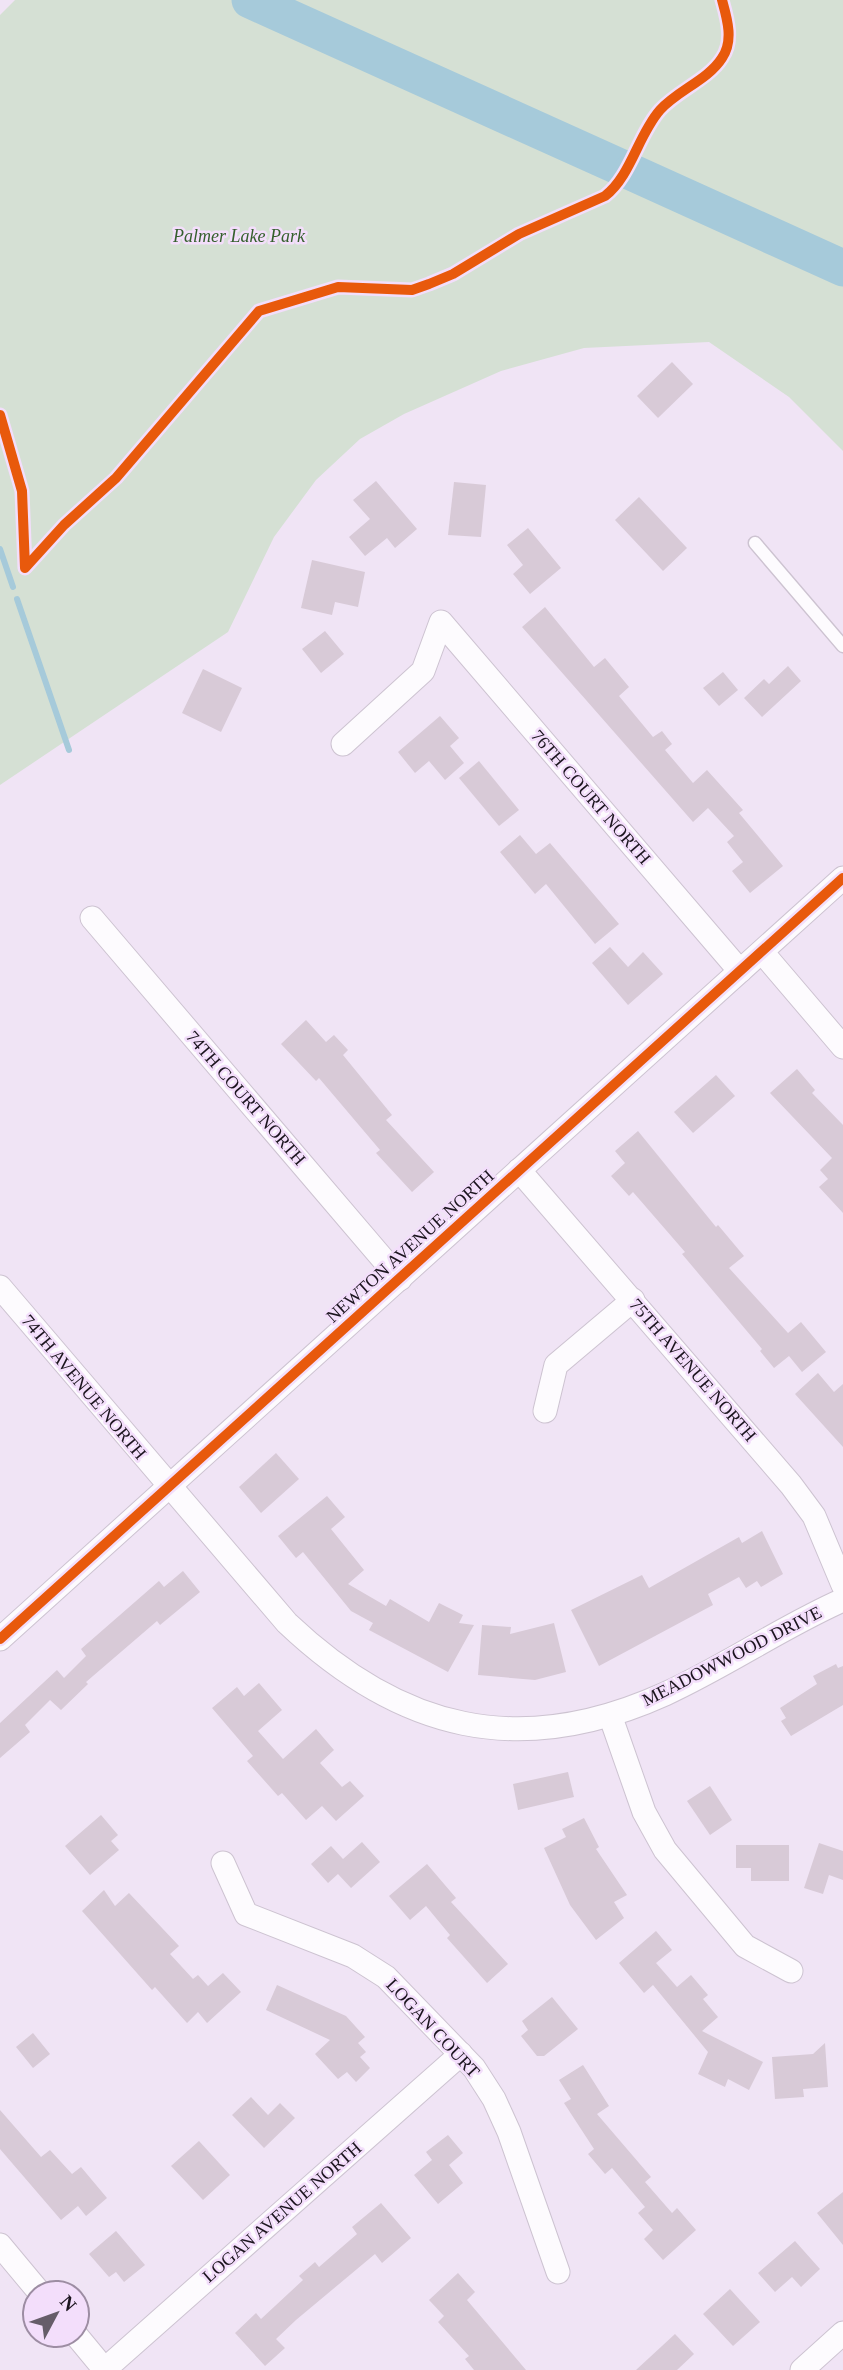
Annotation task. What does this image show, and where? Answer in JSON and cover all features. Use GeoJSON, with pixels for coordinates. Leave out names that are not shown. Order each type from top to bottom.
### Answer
{"type":"FeatureCollection","features":[{"type":"Feature","properties":{"kind":"street","name":"76TH COURT NORTH"},"geometry":{"type":"LineString","coordinates":[[343,744],[423,671],[441,622],[740,971]]}},
{"type":"Feature","properties":{"kind":"street","name":"NEWTON AVENUE NORTH"},"geometry":{"type":"LineString","coordinates":[[0,1639],[843,878]]}},
{"type":"Feature","properties":{"kind":"street","name":"74TH COURT NORTH"},"geometry":{"type":"LineString","coordinates":[[92,918],[400,1279]]}},
{"type":"Feature","properties":{"kind":"street"},"geometry":{"type":"LineString","coordinates":[[762,952],[843,1047]]}},
{"type":"Feature","properties":{"kind":"street","name":"75TH AVENUE NORTH"},"geometry":{"type":"LineString","coordinates":[[519,1170],[791,1485],[814,1516],[843,1585]]}},
{"type":"Feature","properties":{"kind":"street","name":"74TH AVENUE NORTH"},"geometry":{"type":"LineString","coordinates":[[0,1287],[169,1487]]}},
{"type":"Feature","properties":{"kind":"street"},"geometry":{"type":"LineString","coordinates":[[545,1411],[556,1365],[633,1300]]}},
{"type":"Feature","properties":{"kind":"street","name":"MEADOWWOOD DRIVE"},"geometry":{"type":"LineString","coordinates":[[169,1487],[287,1623],[325,1659],[368,1688],[415,1710],[465,1724],[516,1729],[568,1725],[610,1716],[667,1693],[794,1622],[843,1600]]}},
{"type":"Feature","properties":{"kind":"street"},"geometry":{"type":"LineString","coordinates":[[610,1716],[644,1812],[665,1850],[745,1946],[791,1971]]}},
{"type":"Feature","properties":{"kind":"street","name":"LOGAN COURT"},"geometry":{"type":"LineString","coordinates":[[223,1863],[246,1914],[353,1956],[386,1977],[461,2054],[494,2099],[509,2132],[558,2272]]}},
{"type":"Feature","properties":{"kind":"street","name":"LOGAN AVENUE NORTH"},"geometry":{"type":"LineString","coordinates":[[104,2370],[461,2054]]}},
{"type":"Feature","properties":{"kind":"street"},"geometry":{"type":"LineString","coordinates":[[0,2245],[28,2279]]}},
{"type":"Feature","properties":{"kind":"street"},"geometry":{"type":"LineString","coordinates":[[803,2370],[843,2333]]}},
{"type":"Feature","properties":{"kind":"street"},"geometry":{"type":"LineString","coordinates":[[87,2349],[104,2370]]}},
{"type":"Feature","properties":{"kind":"lane"},"geometry":{"type":"LineString","coordinates":[[755,543],[843,646]]}},
{"type":"Feature","properties":{"kind":"green space","name":"Palmer Lake Park"},"geometry":{"type":"Polygon","coordinates":[[[15,0],[843,0],[843,451],[789,397],[709,342],[584,348],[501,371],[404,414],[360,439],[316,480],[274,537],[228,632],[0,785],[0,15],[15,0]]]}},
{"type":"Feature","properties":{"kind":"building"},"geometry":{"type":"Polygon","coordinates":[[[672,362],[693,384],[658,418],[637,396],[672,362]]]}},
{"type":"Feature","properties":{"kind":"building"},"geometry":{"type":"Polygon","coordinates":[[[376,481],[417,529],[395,548],[387,538],[365,556],[349,537],[370,519],[353,500],[376,481]]]}},
{"type":"Feature","properties":{"kind":"building"},"geometry":{"type":"Polygon","coordinates":[[[454,482],[486,485],[481,537],[448,535],[454,482]]]}},
{"type":"Feature","properties":{"kind":"building"},"geometry":{"type":"Polygon","coordinates":[[[639,497],[687,548],[663,571],[615,520],[639,497]]]}},
{"type":"Feature","properties":{"kind":"building"},"geometry":{"type":"Polygon","coordinates":[[[528,528],[561,568],[530,594],[513,574],[523,565],[507,545],[528,528]]]}},
{"type":"Feature","properties":{"kind":"building"},"geometry":{"type":"Polygon","coordinates":[[[312,560],[365,572],[358,607],[335,602],[332,615],[301,608],[312,560]]]}},
{"type":"Feature","properties":{"kind":"building"},"geometry":{"type":"Polygon","coordinates":[[[545,607],[594,667],[605,658],[629,687],[619,696],[653,737],[662,731],[672,744],[665,750],[693,783],[707,770],[743,810],[739,813],[783,866],[750,893],[732,871],[743,862],[727,842],[734,836],[708,808],[693,822],[522,627],[545,607]]]}},
{"type":"Feature","properties":{"kind":"building"},"geometry":{"type":"Polygon","coordinates":[[[325,631],[344,654],[321,673],[302,649],[325,631]]]}},
{"type":"Feature","properties":{"kind":"building"},"geometry":{"type":"Polygon","coordinates":[[[788,666],[801,681],[762,717],[744,698],[764,679],[769,684],[788,666]]]}},
{"type":"Feature","properties":{"kind":"building"},"geometry":{"type":"Polygon","coordinates":[[[203,669],[242,688],[221,732],[182,713],[203,669]]]}},
{"type":"Feature","properties":{"kind":"building"},"geometry":{"type":"Polygon","coordinates":[[[723,672],[738,690],[719,706],[703,688],[723,672]]]}},
{"type":"Feature","properties":{"kind":"building"},"geometry":{"type":"Polygon","coordinates":[[[440,716],[459,738],[450,746],[464,763],[445,780],[429,761],[415,773],[398,752],[440,716]]]}},
{"type":"Feature","properties":{"kind":"building"},"geometry":{"type":"Polygon","coordinates":[[[479,761],[519,810],[499,826],[459,778],[479,761]]]}},
{"type":"Feature","properties":{"kind":"building"},"geometry":{"type":"Polygon","coordinates":[[[520,835],[536,854],[550,843],[619,924],[595,944],[546,884],[535,894],[500,852],[520,835]]]}},
{"type":"Feature","properties":{"kind":"building"},"geometry":{"type":"Polygon","coordinates":[[[610,947],[628,967],[643,952],[663,974],[628,1005],[592,963],[610,947]]]}},
{"type":"Feature","properties":{"kind":"building"},"geometry":{"type":"Polygon","coordinates":[[[306,1020],[326,1042],[334,1035],[348,1050],[343,1055],[392,1115],[386,1120],[434,1172],[412,1192],[376,1153],[380,1150],[319,1078],[316,1081],[281,1044],[306,1020]]]}},
{"type":"Feature","properties":{"kind":"building"},"geometry":{"type":"Polygon","coordinates":[[[797,1069],[815,1090],[812,1093],[843,1125],[843,1213],[819,1187],[828,1179],[820,1170],[832,1158],[770,1093],[797,1069]]]}},
{"type":"Feature","properties":{"kind":"building"},"geometry":{"type":"Polygon","coordinates":[[[716,1075],[735,1096],[693,1133],[674,1112],[716,1075]]]}},
{"type":"Feature","properties":{"kind":"building"},"geometry":{"type":"Polygon","coordinates":[[[638,1131],[716,1227],[718,1225],[744,1256],[729,1268],[788,1333],[801,1322],[826,1352],[802,1372],[789,1356],[774,1368],[760,1351],[762,1349],[682,1254],[685,1252],[633,1192],[629,1196],[611,1176],[625,1163],[615,1151],[638,1131]]]}},
{"type":"Feature","properties":{"kind":"building"},"geometry":{"type":"Polygon","coordinates":[[[818,1373],[834,1392],[843,1384],[843,1447],[795,1394],[818,1373]]]}},
{"type":"Feature","properties":{"kind":"building"},"geometry":{"type":"Polygon","coordinates":[[[276,1453],[299,1479],[261,1513],[239,1487],[276,1453]]]}},
{"type":"Feature","properties":{"kind":"building"},"geometry":{"type":"Polygon","coordinates":[[[327,1496],[345,1517],[331,1529],[364,1570],[348,1584],[386,1606],[390,1599],[429,1622],[439,1603],[463,1615],[459,1623],[474,1625],[448,1672],[369,1630],[373,1623],[351,1611],[303,1552],[296,1558],[278,1536],[327,1496]]]}},
{"type":"Feature","properties":{"kind":"building"},"geometry":{"type":"Polygon","coordinates":[[[762,1531],[783,1574],[761,1587],[757,1581],[746,1588],[739,1577],[708,1594],[713,1605],[599,1666],[571,1610],[642,1575],[649,1588],[739,1537],[742,1543],[762,1531]]]}},
{"type":"Feature","properties":{"kind":"building"},"geometry":{"type":"Polygon","coordinates":[[[183,1571],[200,1592],[160,1625],[157,1621],[86,1682],[88,1684],[61,1710],[50,1700],[25,1725],[30,1732],[0,1758],[0,1723],[57,1670],[64,1678],[86,1656],[81,1649],[159,1581],[164,1587],[183,1571]]]}},
{"type":"Feature","properties":{"kind":"building"},"geometry":{"type":"Polygon","coordinates":[[[554,1623],[566,1672],[535,1680],[478,1675],[482,1625],[511,1627],[510,1634],[554,1623]]]}},
{"type":"Feature","properties":{"kind":"building"},"geometry":{"type":"Polygon","coordinates":[[[836,1664],[838,1668],[843,1666],[843,1705],[791,1736],[781,1721],[786,1718],[780,1708],[817,1684],[813,1676],[836,1664]]]}},
{"type":"Feature","properties":{"kind":"building"},"geometry":{"type":"Polygon","coordinates":[[[259,1683],[282,1710],[258,1731],[283,1759],[316,1729],[334,1750],[320,1763],[342,1787],[350,1781],[364,1796],[336,1821],[322,1806],[306,1820],[282,1793],[278,1796],[247,1761],[253,1756],[212,1708],[237,1687],[244,1696],[259,1683]]]}},
{"type":"Feature","properties":{"kind":"building"},"geometry":{"type":"Polygon","coordinates":[[[568,1772],[574,1797],[518,1810],[513,1784],[568,1772]]]}},
{"type":"Feature","properties":{"kind":"building"},"geometry":{"type":"Polygon","coordinates":[[[710,1786],[732,1820],[710,1835],[687,1801],[710,1786]]]}},
{"type":"Feature","properties":{"kind":"building"},"geometry":{"type":"Polygon","coordinates":[[[101,1815],[118,1835],[111,1841],[119,1850],[90,1875],[65,1846],[101,1815]]]}},
{"type":"Feature","properties":{"kind":"building"},"geometry":{"type":"Polygon","coordinates":[[[584,1818],[599,1847],[596,1849],[627,1895],[614,1902],[624,1918],[596,1940],[570,1905],[544,1848],[566,1837],[562,1829],[584,1818]]]}},
{"type":"Feature","properties":{"kind":"building"},"geometry":{"type":"Polygon","coordinates":[[[362,1842],[380,1862],[351,1888],[338,1874],[328,1883],[311,1864],[331,1846],[343,1859],[362,1842]]]}},
{"type":"Feature","properties":{"kind":"building"},"geometry":{"type":"Polygon","coordinates":[[[819,1843],[843,1851],[843,1880],[829,1875],[823,1894],[804,1888],[819,1843]]]}},
{"type":"Feature","properties":{"kind":"building"},"geometry":{"type":"Polygon","coordinates":[[[736,1845],[789,1845],[789,1881],[751,1881],[751,1868],[736,1868],[736,1845]]]}},
{"type":"Feature","properties":{"kind":"building"},"geometry":{"type":"Polygon","coordinates":[[[427,1864],[456,1898],[451,1902],[508,1964],[487,1983],[447,1938],[450,1935],[426,1906],[410,1920],[389,1896],[427,1864]]]}},
{"type":"Feature","properties":{"kind":"building"},"geometry":{"type":"Polygon","coordinates":[[[104,1890],[115,1906],[129,1893],[179,1946],[170,1954],[193,1979],[198,1975],[208,1986],[223,1973],[241,1992],[207,2023],[198,2012],[187,2023],[155,1987],[152,1990],[82,1911],[104,1890]]]}},
{"type":"Feature","properties":{"kind":"building"},"geometry":{"type":"Polygon","coordinates":[[[656,1931],[672,1950],[656,1963],[677,1987],[691,1975],[708,1995],[703,1999],[718,2017],[702,2031],[763,2062],[749,2090],[728,2079],[725,2087],[698,2074],[708,2052],[653,1985],[644,1993],[619,1963],[656,1931]]]}},
{"type":"Feature","properties":{"kind":"building"},"geometry":{"type":"Polygon","coordinates":[[[277,1985],[346,2016],[365,2037],[358,2043],[366,2052],[360,2057],[370,2068],[356,2082],[347,2072],[338,2079],[315,2054],[330,2040],[266,2010],[277,1985]]]}},
{"type":"Feature","properties":{"kind":"building"},"geometry":{"type":"Polygon","coordinates":[[[552,1997],[578,2029],[544,2056],[537,2056],[521,2036],[528,2030],[522,2021],[552,1997]]]}},
{"type":"Feature","properties":{"kind":"building"},"geometry":{"type":"Polygon","coordinates":[[[33,2033],[50,2054],[33,2068],[16,2047],[33,2033]]]}},
{"type":"Feature","properties":{"kind":"building"},"geometry":{"type":"Polygon","coordinates":[[[825,2043],[828,2087],[803,2089],[804,2097],[775,2099],[772,2057],[813,2054],[825,2043]]]}},
{"type":"Feature","properties":{"kind":"building"},"geometry":{"type":"Polygon","coordinates":[[[583,2065],[609,2106],[597,2114],[651,2177],[645,2182],[672,2213],[677,2208],[696,2230],[663,2260],[644,2239],[653,2230],[638,2213],[645,2207],[612,2168],[605,2174],[588,2154],[594,2149],[564,2103],[571,2099],[559,2080],[583,2065]]]}},
{"type":"Feature","properties":{"kind":"building"},"geometry":{"type":"Polygon","coordinates":[[[251,2097],[268,2115],[280,2103],[295,2118],[264,2148],[232,2115],[251,2097]]]}},
{"type":"Feature","properties":{"kind":"building"},"geometry":{"type":"Polygon","coordinates":[[[0,2110],[41,2157],[50,2150],[72,2174],[81,2167],[107,2198],[86,2216],[78,2206],[61,2220],[0,2149],[0,2110]]]}},
{"type":"Feature","properties":{"kind":"building"},"geometry":{"type":"Polygon","coordinates":[[[448,2135],[463,2153],[449,2165],[463,2183],[438,2204],[414,2175],[432,2160],[426,2152],[448,2135]]]}},
{"type":"Feature","properties":{"kind":"building"},"geometry":{"type":"Polygon","coordinates":[[[199,2141],[230,2175],[203,2200],[171,2166],[199,2141]]]}},
{"type":"Feature","properties":{"kind":"building"},"geometry":{"type":"Polygon","coordinates":[[[843,2192],[843,2245],[817,2213],[843,2192]]]}},
{"type":"Feature","properties":{"kind":"building"},"geometry":{"type":"Polygon","coordinates":[[[381,2203],[411,2238],[382,2263],[375,2254],[296,2320],[276,2339],[285,2348],[265,2366],[235,2333],[256,2313],[261,2319],[303,2280],[299,2276],[315,2262],[319,2267],[357,2234],[352,2227],[381,2203]]]}},
{"type":"Feature","properties":{"kind":"building"},"geometry":{"type":"Polygon","coordinates":[[[116,2231],[145,2265],[124,2282],[116,2272],[109,2277],[89,2254],[116,2231]]]}},
{"type":"Feature","properties":{"kind":"building"},"geometry":{"type":"Polygon","coordinates":[[[795,2241],[820,2269],[801,2287],[792,2277],[775,2292],[758,2273],[795,2241]]]}},
{"type":"Feature","properties":{"kind":"building"},"geometry":{"type":"Polygon","coordinates":[[[458,2273],[475,2292],[467,2300],[526,2370],[474,2370],[465,2359],[469,2356],[438,2322],[444,2316],[429,2300],[458,2273]]]}},
{"type":"Feature","properties":{"kind":"building"},"geometry":{"type":"Polygon","coordinates":[[[730,2289],[760,2322],[733,2346],[703,2314],[730,2289]]]}},
{"type":"Feature","properties":{"kind":"building"},"geometry":{"type":"Polygon","coordinates":[[[675,2334],[694,2354],[677,2370],[636,2370],[675,2334]]]}},
{"type":"Feature","properties":{"kind":"waterway"},"geometry":{"type":"LineString","coordinates":[[250,0],[620,167]]}},
{"type":"Feature","properties":{"kind":"waterway"},"geometry":{"type":"LineString","coordinates":[[631,172],[843,268]]}},
{"type":"Feature","properties":{"kind":"waterway"},"geometry":{"type":"LineString","coordinates":[[0,549],[13,587]]}},
{"type":"Feature","properties":{"kind":"waterway"},"geometry":{"type":"LineString","coordinates":[[17,599],[69,750]]}},
{"type":"Feature","properties":{"kind":"cycle path"},"geometry":{"type":"LineString","coordinates":[[0,415],[22,491],[25,568],[64,525],[116,478],[259,311],[338,287],[412,290],[453,274],[519,234],[605,196],[621,178],[660,110],[709,73],[722,58],[729,37],[722,0]]}},
{"type":"Feature","properties":{"kind":"cycle path"},"geometry":{"type":"LineString","coordinates":[[0,1639],[843,878]]}}]}
